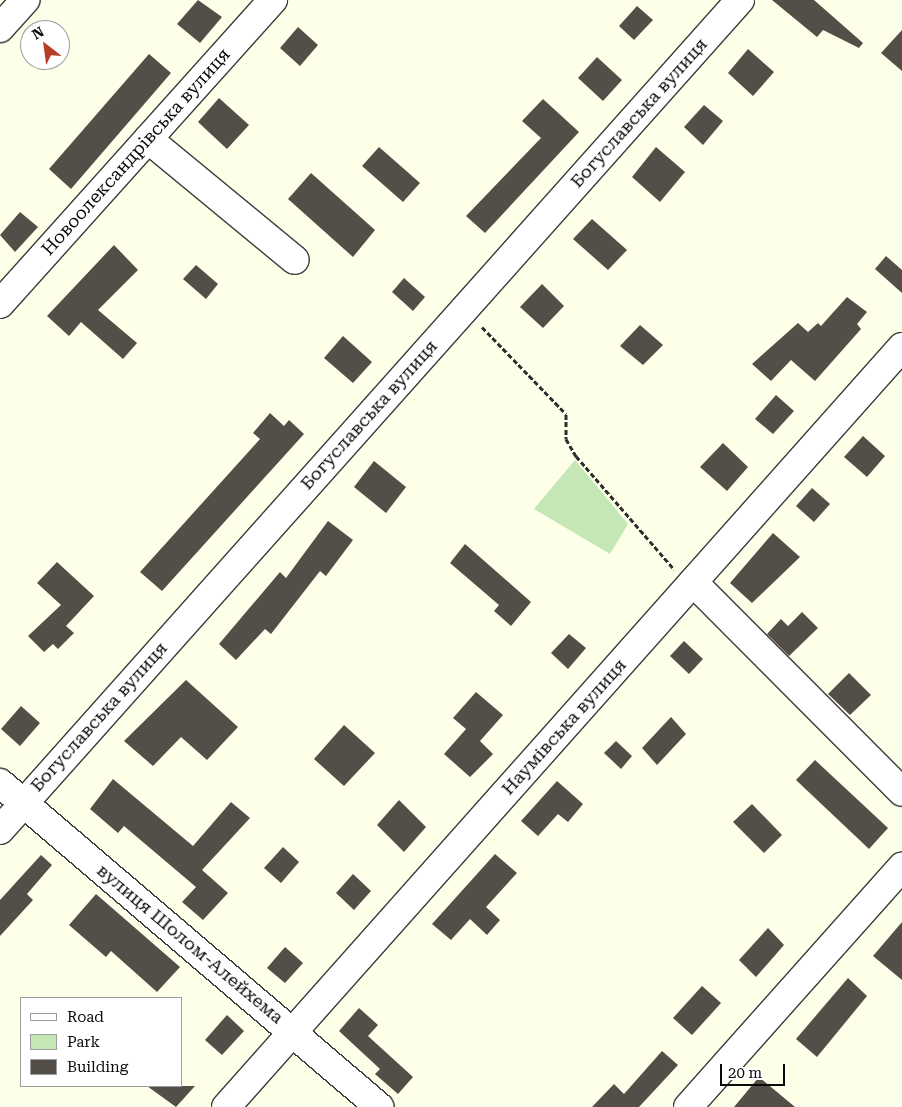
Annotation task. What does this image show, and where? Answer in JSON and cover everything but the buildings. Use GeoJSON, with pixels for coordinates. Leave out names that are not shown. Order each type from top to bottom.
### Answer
{"type":"FeatureCollection","features":[{"type":"Feature","properties":{"kind":"street"},"geometry":{"type":"LineString","coordinates":[[0,28],[25,0]]}},
{"type":"Feature","properties":{"kind":"street","name":"Новоолександрівська вулиця"},"geometry":{"type":"LineString","coordinates":[[0,304],[273,0]]}},
{"type":"Feature","properties":{"kind":"street","name":"Богуславська вулиця"},"geometry":{"type":"LineString","coordinates":[[0,830],[22,803],[740,0]]}},
{"type":"Feature","properties":{"kind":"street"},"geometry":{"type":"LineString","coordinates":[[148,139],[295,260]]}},
{"type":"Feature","properties":{"kind":"street","name":"Наумівська вулиця"},"geometry":{"type":"LineString","coordinates":[[226,1107],[902,347]]}},
{"type":"Feature","properties":{"kind":"street"},"geometry":{"type":"LineString","coordinates":[[692,584],[902,792]]}},
{"type":"Feature","properties":{"kind":"street","name":"вулиця Шолом-Алейхема"},"geometry":{"type":"LineString","coordinates":[[0,783],[294,1031],[379,1107]]}},
{"type":"Feature","properties":{"kind":"street"},"geometry":{"type":"LineString","coordinates":[[688,1107],[902,867]]}},
{"type":"Feature","properties":{"kind":"path"},"geometry":{"type":"LineString","coordinates":[[464,308],[566,414],[566,439],[576,456],[662,559],[692,584]]}},
{"type":"Feature","properties":{"kind":"green space"},"geometry":{"type":"Polygon","coordinates":[[[575,460],[628,524],[610,554],[534,509],[575,460]]]}}]}
